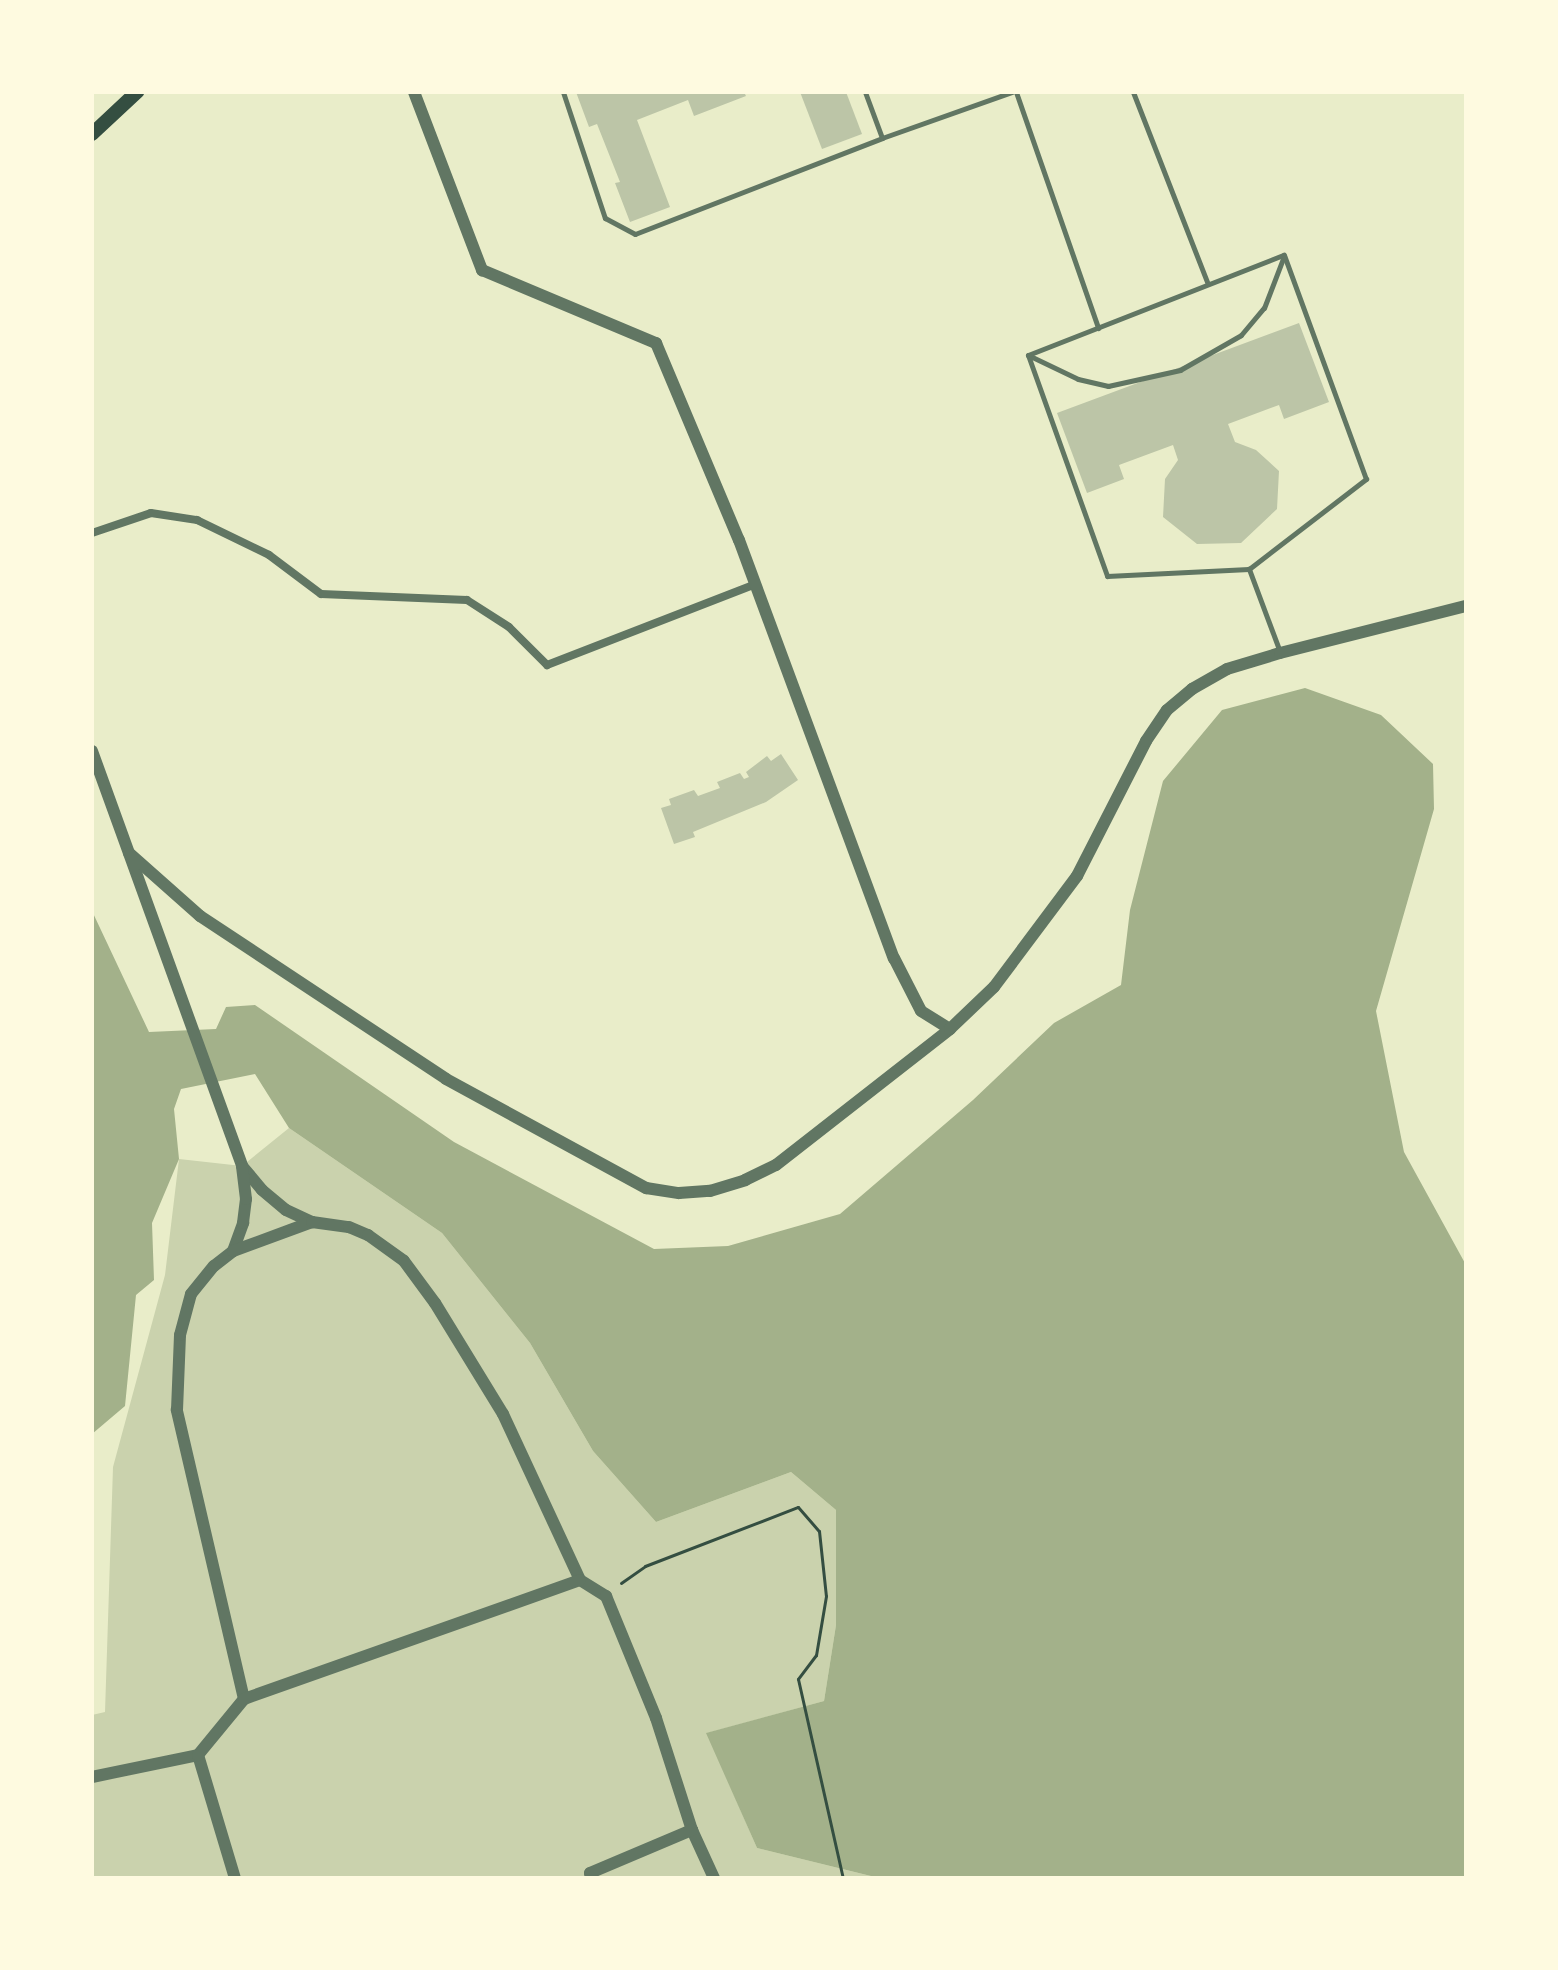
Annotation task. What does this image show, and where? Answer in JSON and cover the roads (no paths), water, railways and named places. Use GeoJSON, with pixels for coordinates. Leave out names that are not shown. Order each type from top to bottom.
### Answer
{"type":"FeatureCollection","features":[{"type":"Feature","properties":{"kind":"main road"},"geometry":{"type":"LineString","coordinates":[[92,134],[137,92]]}},
{"type":"Feature","properties":{"kind":"street"},"geometry":{"type":"LineString","coordinates":[[414,92],[482,270],[656,343],[693,423],[756,584],[894,958],[921,1011],[950,1029]]}},
{"type":"Feature","properties":{"kind":"street"},"geometry":{"type":"LineString","coordinates":[[92,533],[151,513],[197,520],[269,555],[321,594],[467,600],[509,627],[547,665],[756,584]]}},
{"type":"Feature","properties":{"kind":"street"},"geometry":{"type":"LineString","coordinates":[[129,853],[200,916],[446,1079],[646,1188],[679,1193],[710,1191],[745,1180],[776,1165],[950,1029],[994,987],[1077,876],[1146,741],[1167,710],[1192,689],[1227,669],[1466,606]]}},
{"type":"Feature","properties":{"kind":"street"},"geometry":{"type":"LineString","coordinates":[[92,751],[242,1166],[244,1211],[233,1251]]}},
{"type":"Feature","properties":{"kind":"street"},"geometry":{"type":"LineString","coordinates":[[242,1166],[262,1190],[286,1210],[312,1222],[349,1227],[377,1241],[404,1261],[435,1303],[503,1414],[580,1580],[606,1596],[656,1718],[692,1830],[714,1878]]}},
{"type":"Feature","properties":{"kind":"street"},"geometry":{"type":"LineString","coordinates":[[244,1699],[177,1410],[180,1335],[187,1305],[206,1274],[233,1251],[312,1222]]}},
{"type":"Feature","properties":{"kind":"street"},"geometry":{"type":"LineString","coordinates":[[92,1777],[198,1755],[244,1699],[580,1580]]}},
{"type":"Feature","properties":{"kind":"street"},"geometry":{"type":"LineString","coordinates":[[198,1755],[235,1878]]}},
{"type":"Feature","properties":{"kind":"street"},"geometry":{"type":"LineString","coordinates":[[591,1878],[590,1873],[692,1830]]}},
{"type":"Feature","properties":{"kind":"lane"},"geometry":{"type":"LineString","coordinates":[[563,92],[605,218],[635,234],[882,138],[1014,92],[1098,328]]}},
{"type":"Feature","properties":{"kind":"lane"},"geometry":{"type":"LineString","coordinates":[[865,92],[882,138]]}},
{"type":"Feature","properties":{"kind":"lane"},"geometry":{"type":"LineString","coordinates":[[1133,92],[1208,284]]}},
{"type":"Feature","properties":{"kind":"lane"},"geometry":{"type":"LineString","coordinates":[[1028,355],[1284,255]]}},
{"type":"Feature","properties":{"kind":"lane"},"geometry":{"type":"LineString","coordinates":[[1028,355],[1078,379],[1108,386],[1180,370],[1241,335],[1264,308],[1284,255]]}},
{"type":"Feature","properties":{"kind":"lane"},"geometry":{"type":"LineString","coordinates":[[1028,355],[1107,576],[1249,569],[1366,479],[1284,255]]}},
{"type":"Feature","properties":{"kind":"lane"},"geometry":{"type":"LineString","coordinates":[[1249,569],[1280,653]]}}]}
